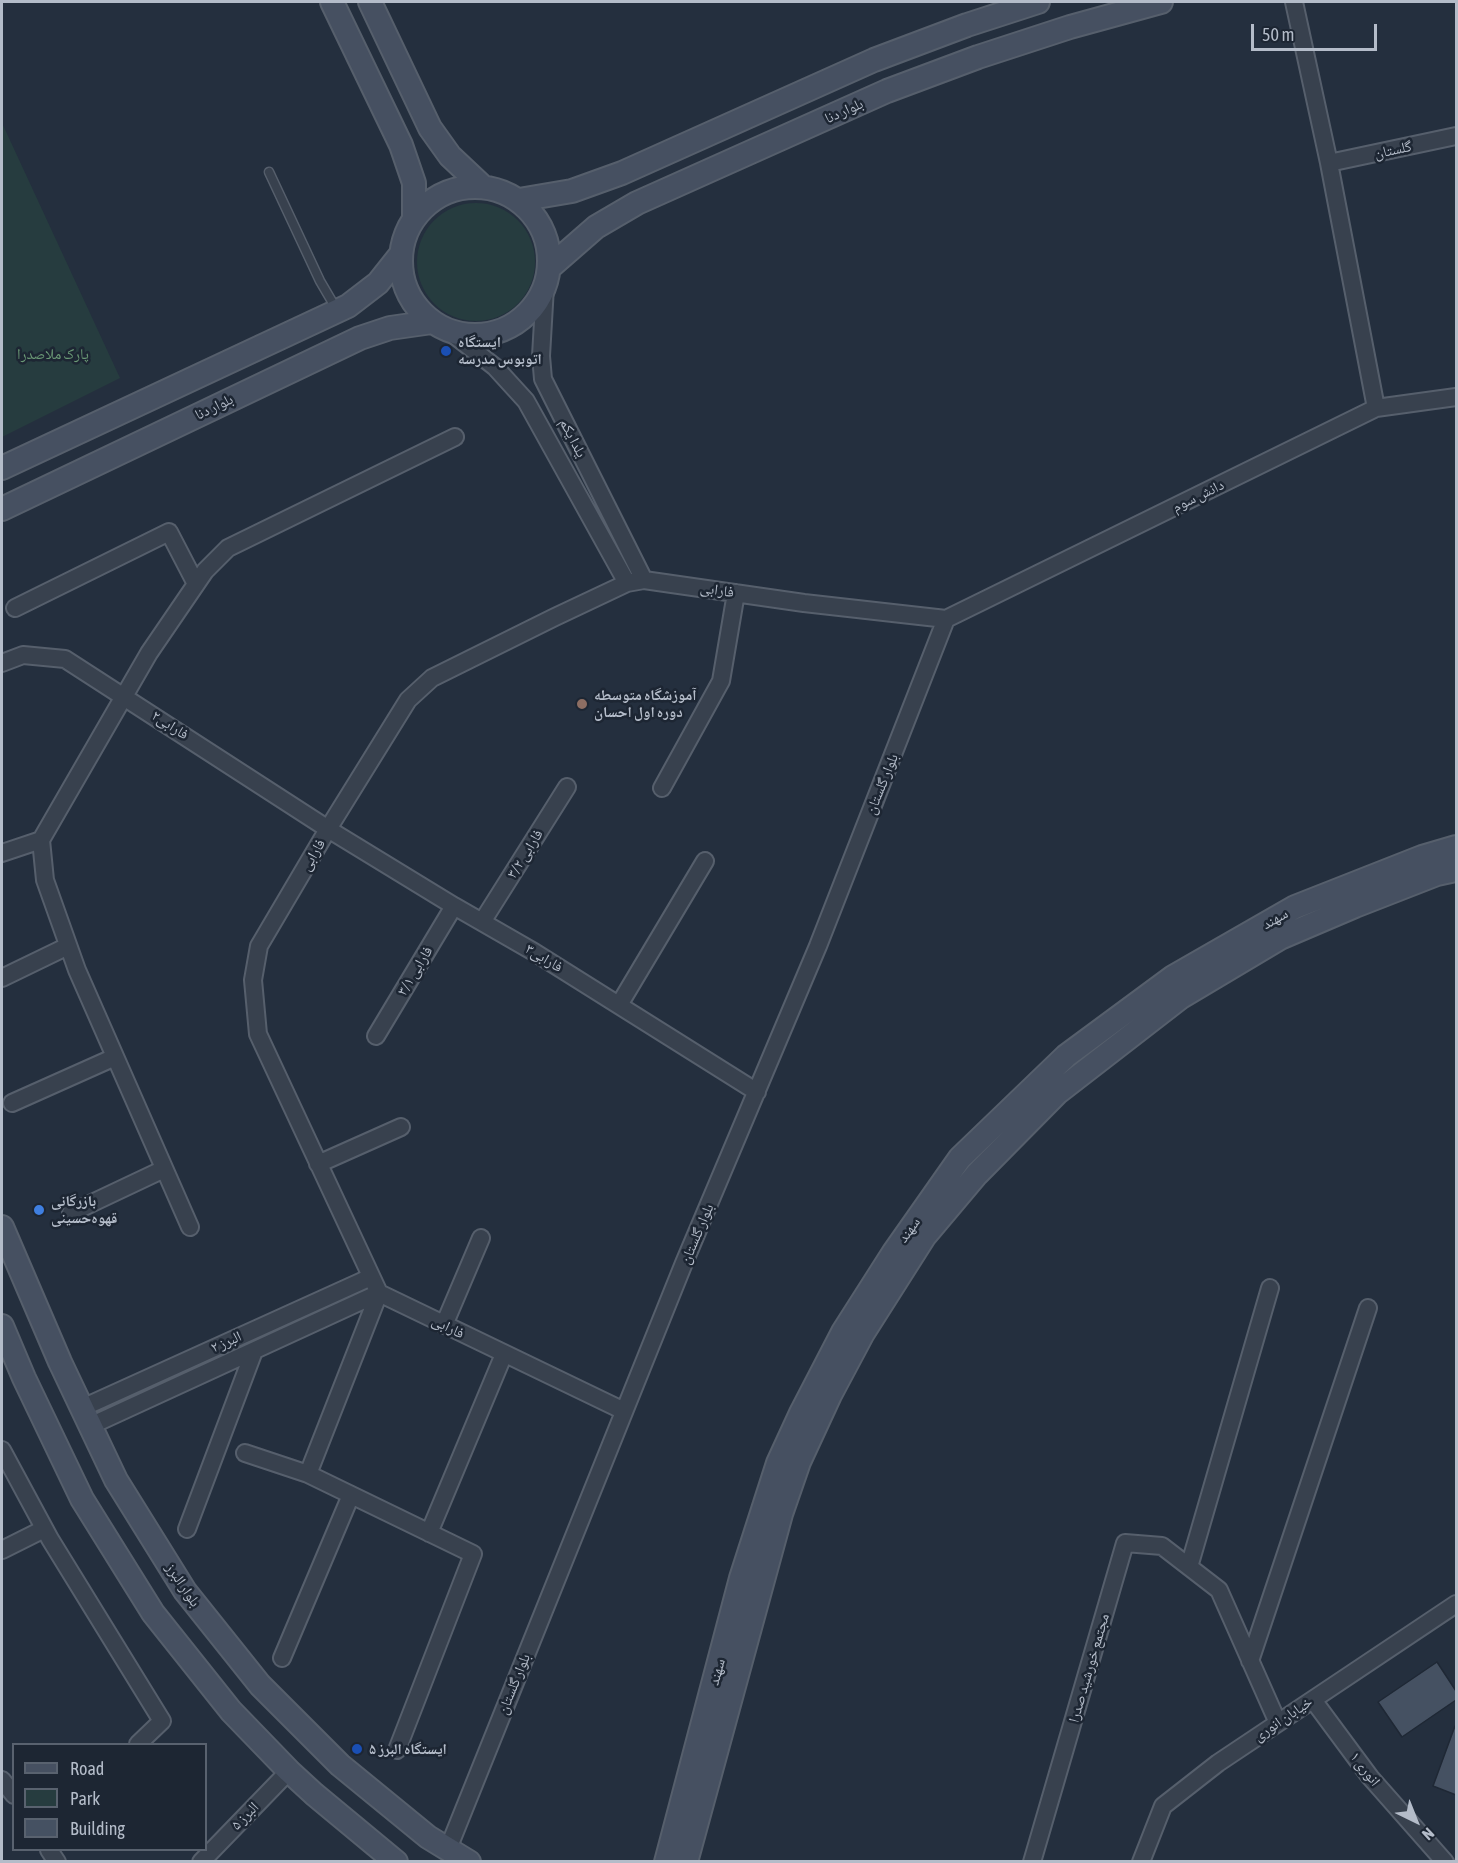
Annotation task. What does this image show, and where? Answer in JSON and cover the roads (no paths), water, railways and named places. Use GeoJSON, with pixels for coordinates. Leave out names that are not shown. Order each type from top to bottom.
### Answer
{"type":"FeatureCollection","features":[{"type":"Feature","properties":{"kind":"main road"},"geometry":{"type":"LineString","coordinates":[[332,2],[401,145],[414,183],[414,218]]}},
{"type":"Feature","properties":{"kind":"main road"},"geometry":{"type":"LineString","coordinates":[[370,2],[430,128],[450,156],[483,186]]}},
{"type":"Feature","properties":{"kind":"main road"},"geometry":{"type":"LineString","coordinates":[[519,200],[572,191],[622,173],[874,60],[966,25],[1038,2]]}},
{"type":"Feature","properties":{"kind":"main road","name":"بلوار دنا"},"geometry":{"type":"LineString","coordinates":[[547,278],[596,227],[637,203],[887,91],[978,57],[1070,27],[1161,2]]}},
{"type":"Feature","properties":{"kind":"main road"},"geometry":{"type":"LineString","coordinates":[[483,186],[502,191],[519,200],[533,213],[543,230],[549,249],[547,278],[533,307],[516,323],[495,333],[472,336],[440,327],[417,309],[407,292],[401,274],[401,254],[405,235],[414,218],[428,204],[444,193],[463,187],[483,186]]}},
{"type":"Feature","properties":{"kind":"main road"},"geometry":{"type":"LineString","coordinates":[[2,468],[348,306],[378,283],[401,254]]}},
{"type":"Feature","properties":{"kind":"main road","name":"بلوار دنا"},"geometry":{"type":"LineString","coordinates":[[2,509],[360,338],[390,328],[440,327]]}},
{"type":"Feature","properties":{"kind":"main road","name":"سهند"},"geometry":{"type":"LineString","coordinates":[[666,1862],[741,1578],[778,1463],[843,1332],[894,1252],[960,1158],[1066,1056],[1173,976],[1295,907],[1422,857],[1456,847]]}},
{"type":"Feature","properties":{"kind":"main road","name":"سهند"},"geometry":{"type":"LineString","coordinates":[[686,1862],[781,1514],[799,1462],[830,1395],[863,1333],[924,1237],[977,1174],[1057,1093],[1181,997],[1280,938],[1437,874],[1456,870]]}},
{"type":"Feature","properties":{"kind":"main road","name":"بلوار البرز"},"geometry":{"type":"LineString","coordinates":[[2,1227],[116,1480],[184,1591],[260,1685],[340,1765],[428,1837],[469,1862]]}},
{"type":"Feature","properties":{"kind":"main road"},"geometry":{"type":"LineString","coordinates":[[2,1326],[24,1378],[82,1498],[153,1613],[231,1711],[289,1771],[396,1862]]}},
{"type":"Feature","properties":{"kind":"street"},"geometry":{"type":"LineString","coordinates":[[1294,2],[1329,163],[1376,408]]}},
{"type":"Feature","properties":{"kind":"street","name":"گلستان"},"geometry":{"type":"LineString","coordinates":[[1329,163],[1456,136]]}},
{"type":"Feature","properties":{"kind":"street","name":"یلدا یکم"},"geometry":{"type":"LineString","coordinates":[[547,278],[541,356],[543,380],[645,580]]}},
{"type":"Feature","properties":{"kind":"street","name":"یلدا یکم"},"geometry":{"type":"LineString","coordinates":[[440,327],[495,367],[526,401],[627,583]]}},
{"type":"Feature","properties":{"kind":"street","name":"دانش سوم"},"geometry":{"type":"LineString","coordinates":[[946,619],[1376,408],[1456,397]]}},
{"type":"Feature","properties":{"kind":"street"},"geometry":{"type":"LineString","coordinates":[[190,1227],[68,946],[45,880],[41,840],[149,653],[205,571],[228,548],[455,437]]}},
{"type":"Feature","properties":{"kind":"street"},"geometry":{"type":"LineString","coordinates":[[15,608],[169,532],[196,584]]}},
{"type":"Feature","properties":{"kind":"street","name":"فارابی"},"geometry":{"type":"LineString","coordinates":[[624,1411],[379,1293],[258,1034],[253,980],[259,946],[408,700],[432,678],[627,583],[645,580],[804,603],[946,619]]}},
{"type":"Feature","properties":{"kind":"street"},"geometry":{"type":"LineString","coordinates":[[662,788],[721,681],[736,593]]}},
{"type":"Feature","properties":{"kind":"street","name":"بلوار گلستان"},"geometry":{"type":"LineString","coordinates":[[448,1849],[624,1411],[818,946],[946,619]]}},
{"type":"Feature","properties":{"kind":"street","name":"فارابی۲"},"geometry":{"type":"LineString","coordinates":[[2,663],[23,655],[65,659],[328,829]]}},
{"type":"Feature","properties":{"kind":"street","name":"فارابی ۳/۲"},"geometry":{"type":"LineString","coordinates":[[482,922],[567,786]]}},
{"type":"Feature","properties":{"kind":"street","name":"فارابی۳"},"geometry":{"type":"LineString","coordinates":[[328,829],[534,952],[756,1092]]}},
{"type":"Feature","properties":{"kind":"street"},"geometry":{"type":"LineString","coordinates":[[2,853],[41,840]]}},
{"type":"Feature","properties":{"kind":"street"},"geometry":{"type":"LineString","coordinates":[[619,1005],[705,861]]}},
{"type":"Feature","properties":{"kind":"street","name":"فارابی ۳/۱"},"geometry":{"type":"LineString","coordinates":[[376,1036],[454,906]]}},
{"type":"Feature","properties":{"kind":"street"},"geometry":{"type":"LineString","coordinates":[[2,978],[68,946]]}},
{"type":"Feature","properties":{"kind":"street"},"geometry":{"type":"LineString","coordinates":[[12,1103],[115,1057]]}},
{"type":"Feature","properties":{"kind":"street"},"geometry":{"type":"LineString","coordinates":[[318,1164],[401,1127]]}},
{"type":"Feature","properties":{"kind":"street"},"geometry":{"type":"LineString","coordinates":[[71,1214],[164,1169]]}},
{"type":"Feature","properties":{"kind":"street"},"geometry":{"type":"LineString","coordinates":[[444,1325],[481,1238]]}},
{"type":"Feature","properties":{"kind":"street","name":"البرز ۲"},"geometry":{"type":"LineString","coordinates":[[86,1417],[371,1277]]}},
{"type":"Feature","properties":{"kind":"street"},"geometry":{"type":"LineString","coordinates":[[1189,1567],[1270,1288]]}},
{"type":"Feature","properties":{"kind":"street"},"geometry":{"type":"LineString","coordinates":[[308,1474],[379,1293]]}},
{"type":"Feature","properties":{"kind":"street","name":"البرز ۲"},"geometry":{"type":"LineString","coordinates":[[86,1417],[254,1351],[379,1293]]}},
{"type":"Feature","properties":{"kind":"street"},"geometry":{"type":"LineString","coordinates":[[1250,1661],[1368,1308]]}},
{"type":"Feature","properties":{"kind":"street"},"geometry":{"type":"LineString","coordinates":[[187,1528],[254,1351]]}},
{"type":"Feature","properties":{"kind":"street"},"geometry":{"type":"LineString","coordinates":[[429,1533],[504,1354]]}},
{"type":"Feature","properties":{"kind":"street"},"geometry":{"type":"LineString","coordinates":[[2,1450],[44,1529],[162,1721],[139,1743]]}},
{"type":"Feature","properties":{"kind":"street"},"geometry":{"type":"LineString","coordinates":[[245,1453],[308,1474],[473,1554],[397,1750]]}},
{"type":"Feature","properties":{"kind":"street"},"geometry":{"type":"LineString","coordinates":[[282,1658],[351,1495]]}},
{"type":"Feature","properties":{"kind":"street"},"geometry":{"type":"LineString","coordinates":[[2,1550],[44,1529]]}},
{"type":"Feature","properties":{"kind":"street","name":"مجتمع خورشید صدرا"},"geometry":{"type":"LineString","coordinates":[[1032,1862],[1125,1543],[1162,1546],[1219,1590],[1278,1723]]}},
{"type":"Feature","properties":{"kind":"street","name":"خیابان انوری"},"geometry":{"type":"LineString","coordinates":[[1141,1862],[1163,1806],[1218,1763],[1456,1604]]}},
{"type":"Feature","properties":{"kind":"street","name":"انوری ۱"},"geometry":{"type":"LineString","coordinates":[[1313,1700],[1370,1777],[1445,1862]]}},
{"type":"Feature","properties":{"kind":"street","name":"البرز ۵"},"geometry":{"type":"LineString","coordinates":[[201,1862],[289,1771]]}},
{"type":"Feature","properties":{"kind":"street"},"geometry":{"type":"LineString","coordinates":[[2,1780],[12,1792]]}},
{"type":"Feature","properties":{"kind":"lane"},"geometry":{"type":"LineString","coordinates":[[269,172],[320,281],[338,310]]}},
{"type":"Feature","properties":{"kind":"place","name":"ایستگاه اتوبوس مدرسه"},"geometry":{"type":"Point","coordinates":[446,351]}},
{"type":"Feature","properties":{"kind":"place","name":"آموزشگاه متوسطه دوره اول احسان"},"geometry":{"type":"Point","coordinates":[582,704]}},
{"type":"Feature","properties":{"kind":"place","name":"بازرگانی قهوه‌حسینی"},"geometry":{"type":"Point","coordinates":[39,1210]}},
{"type":"Feature","properties":{"kind":"place","name":"ایستگاه البرز ۵"},"geometry":{"type":"Point","coordinates":[357,1749]}},
{"type":"Feature","properties":{"kind":"park label","name":"پارک ملاصدرا"},"geometry":{"type":"Point","coordinates":[53,354]}}]}
